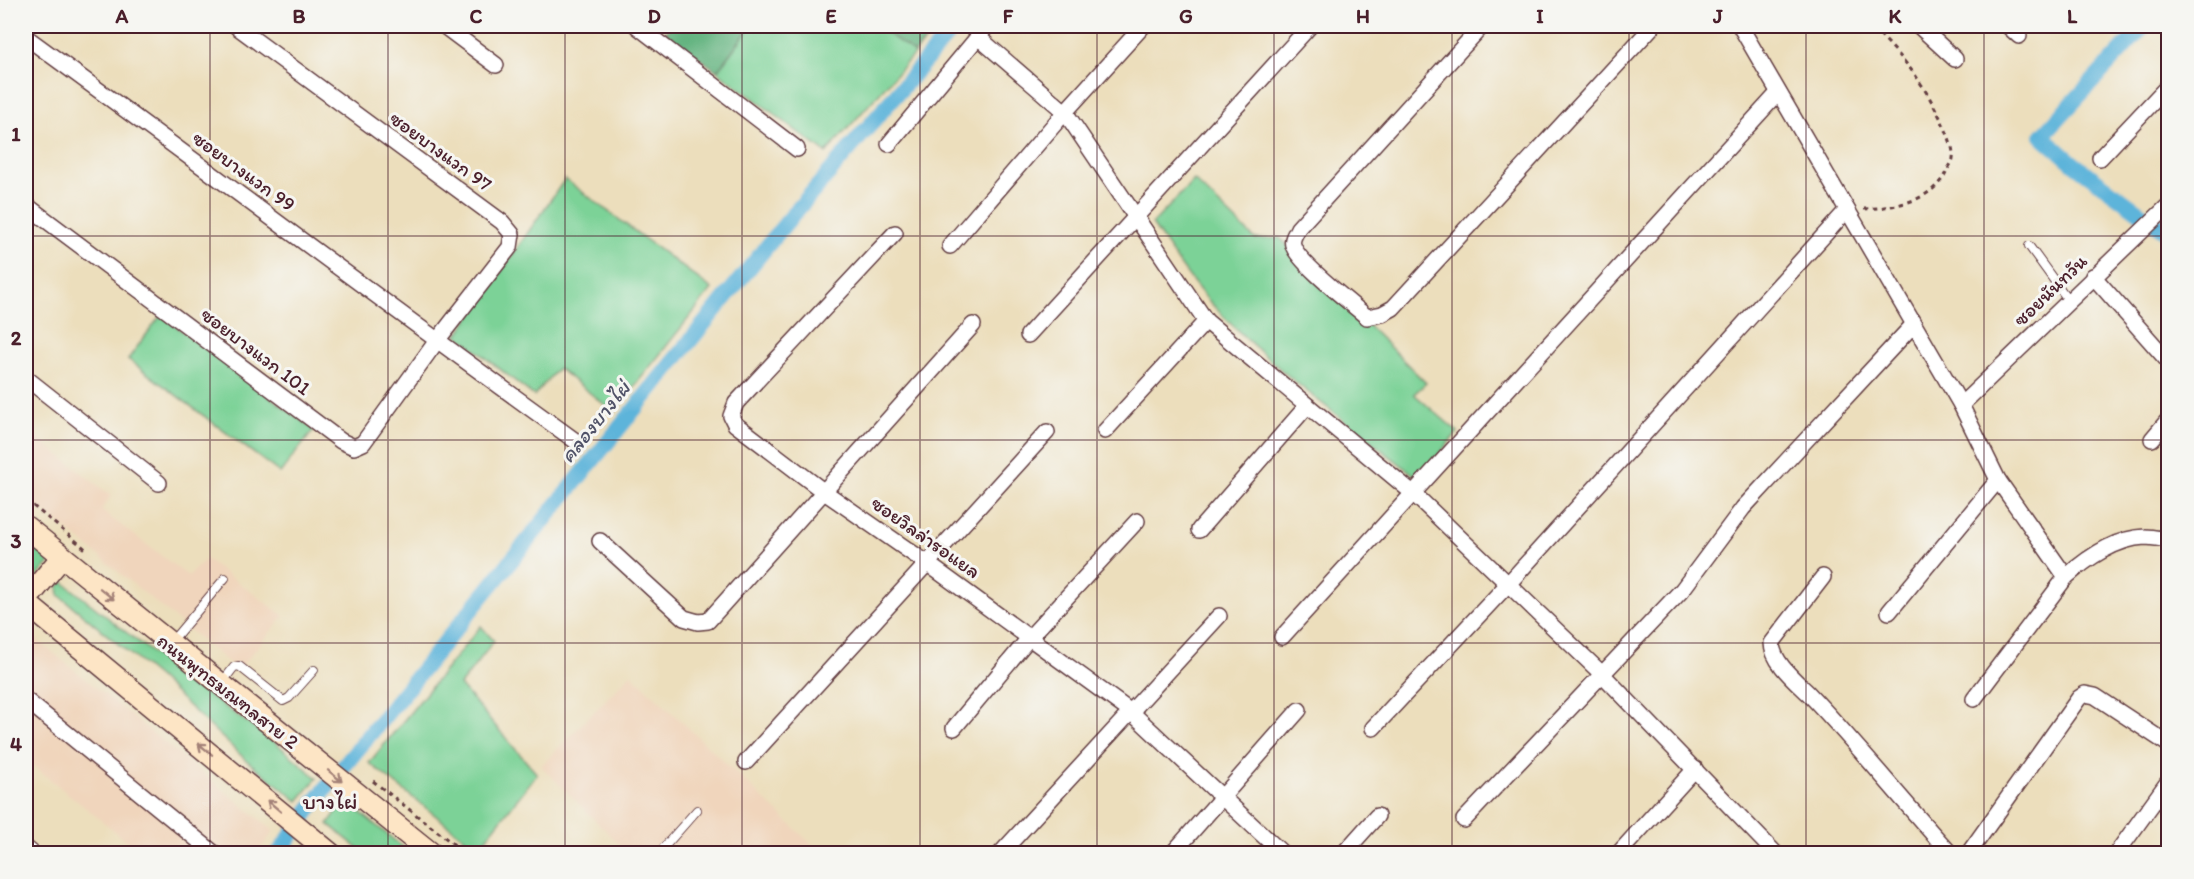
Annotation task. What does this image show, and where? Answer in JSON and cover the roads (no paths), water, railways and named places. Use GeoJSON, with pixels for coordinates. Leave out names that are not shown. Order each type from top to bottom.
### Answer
{"type":"FeatureCollection","features":[{"type":"Feature","properties":{"kind":"main road","name":"ถนนพุทธมณฑลสาย 2"},"geometry":{"type":"LineString","coordinates":[[26,527],[289,739],[393,809],[432,854]]}},
{"type":"Feature","properties":{"kind":"main road"},"geometry":{"type":"LineString","coordinates":[[62,557],[26,601],[331,854]]}},
{"type":"Feature","properties":{"kind":"street","name":"ซอยบางแวก 97"},"geometry":{"type":"LineString","coordinates":[[236,26],[502,222],[512,234],[510,248],[436,342]]}},
{"type":"Feature","properties":{"kind":"street"},"geometry":{"type":"LineString","coordinates":[[444,26],[496,65]]}},
{"type":"Feature","properties":{"kind":"street"},"geometry":{"type":"LineString","coordinates":[[637,26],[796,149]]}},
{"type":"Feature","properties":{"kind":"street"},"geometry":{"type":"LineString","coordinates":[[950,246],[1065,112],[1143,26]]}},
{"type":"Feature","properties":{"kind":"street"},"geometry":{"type":"LineString","coordinates":[[1028,335],[1310,26]]}},
{"type":"Feature","properties":{"kind":"street"},"geometry":{"type":"LineString","coordinates":[[1482,26],[1298,228],[1294,236],[1293,245],[1301,260],[1367,317],[1382,314],[1393,308],[1653,26]]}},
{"type":"Feature","properties":{"kind":"street"},"geometry":{"type":"LineString","coordinates":[[1740,26],[1961,405],[1998,480],[2066,577]]}},
{"type":"Feature","properties":{"kind":"street"},"geometry":{"type":"LineString","coordinates":[[1919,26],[1955,59]]}},
{"type":"Feature","properties":{"kind":"street"},"geometry":{"type":"LineString","coordinates":[[889,144],[983,31],[1065,112],[1206,321],[1414,494],[1601,673],[1776,854]]}},
{"type":"Feature","properties":{"kind":"street","name":"ซอยบางแวก 99"},"geometry":{"type":"LineString","coordinates":[[26,37],[291,231],[436,342],[577,442]]}},
{"type":"Feature","properties":{"kind":"street"},"geometry":{"type":"LineString","coordinates":[[2100,158],[2169,86]]}},
{"type":"Feature","properties":{"kind":"street"},"geometry":{"type":"LineString","coordinates":[[1282,637],[1778,93]]}},
{"type":"Feature","properties":{"kind":"street","name":"ซอยบางแวก 101"},"geometry":{"type":"LineString","coordinates":[[26,205],[341,441],[354,447],[363,443],[436,342]]}},
{"type":"Feature","properties":{"kind":"street"},"geometry":{"type":"LineString","coordinates":[[1373,728],[1509,583],[1847,210]]}},
{"type":"Feature","properties":{"kind":"street","name":"ซอยนันทวัน"},"geometry":{"type":"LineString","coordinates":[[1961,405],[2164,210]]}},
{"type":"Feature","properties":{"kind":"street","name":"ซอยวิลล่ารอแยล"},"geometry":{"type":"LineString","coordinates":[[895,233],[736,403],[731,416],[735,424],[824,491],[1030,637],[1131,712],[1283,854]]}},
{"type":"Feature","properties":{"kind":"street"},"geometry":{"type":"LineString","coordinates":[[2093,276],[2169,361]]}},
{"type":"Feature","properties":{"kind":"street"},"geometry":{"type":"LineString","coordinates":[[1105,431],[1206,321]]}},
{"type":"Feature","properties":{"kind":"street"},"geometry":{"type":"LineString","coordinates":[[600,541],[684,618],[698,622],[708,621],[973,325]]}},
{"type":"Feature","properties":{"kind":"street"},"geometry":{"type":"LineString","coordinates":[[1464,820],[1682,590],[1743,508],[1913,325]]}},
{"type":"Feature","properties":{"kind":"street"},"geometry":{"type":"LineString","coordinates":[[26,378],[159,483]]}},
{"type":"Feature","properties":{"kind":"street"},"geometry":{"type":"LineString","coordinates":[[1199,530],[1307,406]]}},
{"type":"Feature","properties":{"kind":"street"},"geometry":{"type":"LineString","coordinates":[[2152,439],[2169,420]]}},
{"type":"Feature","properties":{"kind":"street"},"geometry":{"type":"LineString","coordinates":[[746,762],[1047,432]]}},
{"type":"Feature","properties":{"kind":"street"},"geometry":{"type":"LineString","coordinates":[[1889,612],[1998,480]]}},
{"type":"Feature","properties":{"kind":"street"},"geometry":{"type":"LineString","coordinates":[[954,728],[1030,637],[1137,520]]}},
{"type":"Feature","properties":{"kind":"street"},"geometry":{"type":"LineString","coordinates":[[1974,699],[2066,577],[2083,562],[2119,544],[2144,537],[2169,540]]}},
{"type":"Feature","properties":{"kind":"street"},"geometry":{"type":"LineString","coordinates":[[1823,577],[1772,644],[1772,650],[1784,668],[1854,741],[1951,854]]}},
{"type":"Feature","properties":{"kind":"street"},"geometry":{"type":"LineString","coordinates":[[1000,854],[1219,616]]}},
{"type":"Feature","properties":{"kind":"street"},"geometry":{"type":"LineString","coordinates":[[1968,854],[2079,698],[2085,694],[2095,696],[2169,744]]}},
{"type":"Feature","properties":{"kind":"street"},"geometry":{"type":"LineString","coordinates":[[26,699],[215,854]]}},
{"type":"Feature","properties":{"kind":"street"},"geometry":{"type":"LineString","coordinates":[[1172,854],[1299,710]]}},
{"type":"Feature","properties":{"kind":"street"},"geometry":{"type":"LineString","coordinates":[[1618,854],[1695,769]]}},
{"type":"Feature","properties":{"kind":"street"},"geometry":{"type":"LineString","coordinates":[[2115,854],[2169,782]]}},
{"type":"Feature","properties":{"kind":"street"},"geometry":{"type":"LineString","coordinates":[[1343,854],[1377,816]]}},
{"type":"Feature","properties":{"kind":"street"},"geometry":{"type":"LineString","coordinates":[[26,848],[33,854]]}},
{"type":"Feature","properties":{"kind":"lane"},"geometry":{"type":"LineString","coordinates":[[2029,246],[2069,301]]}},
{"type":"Feature","properties":{"kind":"lane"},"geometry":{"type":"LineString","coordinates":[[169,644],[225,578]]}},
{"type":"Feature","properties":{"kind":"lane"},"geometry":{"type":"LineString","coordinates":[[221,685],[234,667],[239,666],[283,701],[289,698],[314,670]]}},
{"type":"Feature","properties":{"kind":"lane"},"geometry":{"type":"LineString","coordinates":[[658,854],[696,810]]}},
{"type":"Feature","properties":{"kind":"waterway","name":"คลองบางไผ่"},"geometry":{"type":"LineString","coordinates":[[278,854],[314,803],[786,223],[955,26]]}},
{"type":"Feature","properties":{"kind":"waterway"},"geometry":{"type":"LineString","coordinates":[[2144,26],[2042,136],[2074,164],[2168,233]]}},
{"type":"Feature","properties":{"kind":"district","name":"บางไผ่"},"geometry":{"type":"Point","coordinates":[330,801]}}]}
